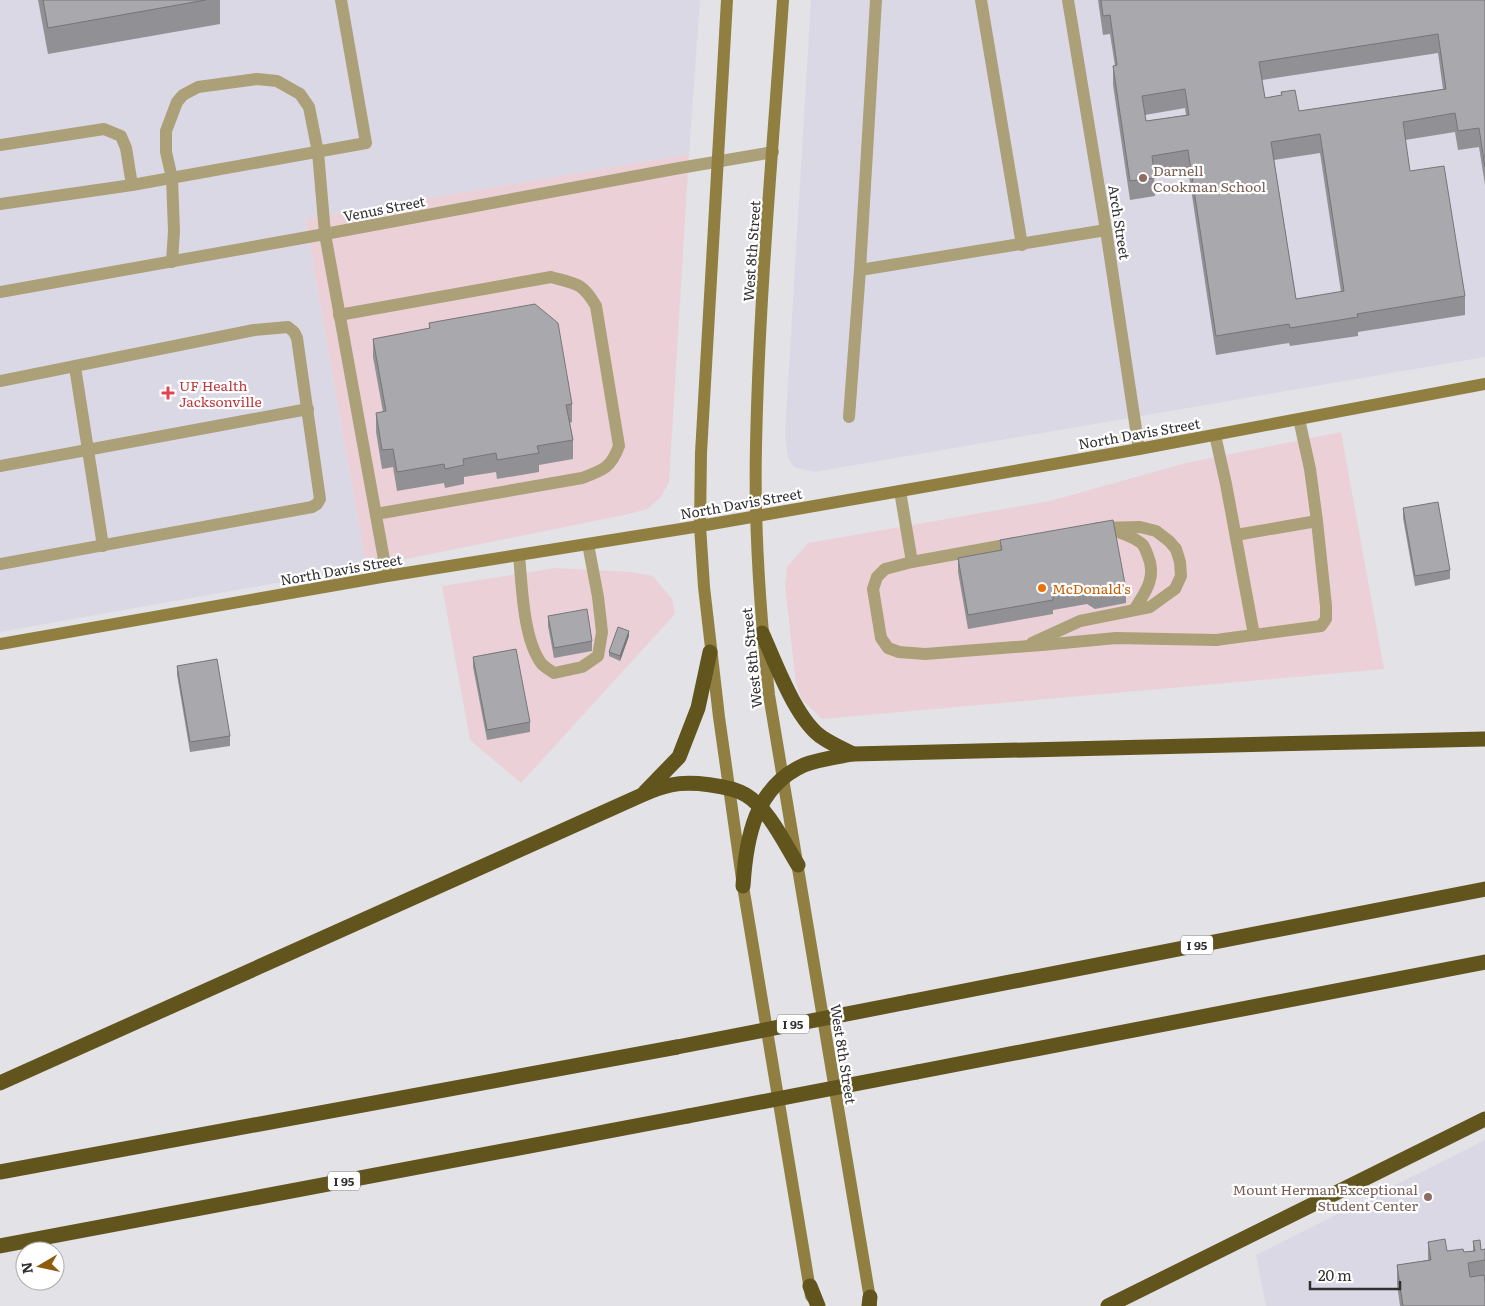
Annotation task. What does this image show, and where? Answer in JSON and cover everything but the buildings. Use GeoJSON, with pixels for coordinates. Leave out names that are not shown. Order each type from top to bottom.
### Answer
{"type":"FeatureCollection","features":[{"type":"Feature","properties":{"kind":"highway"},"geometry":{"type":"LineString","coordinates":[[762,633],[787,689],[803,719],[821,737],[853,754]]}},
{"type":"Feature","properties":{"kind":"highway"},"geometry":{"type":"LineString","coordinates":[[642,795],[679,757],[698,708],[710,652]]}},
{"type":"Feature","properties":{"kind":"highway"},"geometry":{"type":"LineString","coordinates":[[743,886],[745,853],[750,832],[760,808],[771,790],[783,778],[804,766],[827,758],[853,754],[1485,739]]}},
{"type":"Feature","properties":{"kind":"highway"},"geometry":{"type":"LineString","coordinates":[[0,1083],[642,795],[672,785],[695,784],[729,788],[747,795],[778,831],[798,865]]}},
{"type":"Feature","properties":{"kind":"highway","name":"I 95"},"geometry":{"type":"LineString","coordinates":[[0,1172],[908,1002],[1485,889]]}},
{"type":"Feature","properties":{"kind":"highway","name":"I 95"},"geometry":{"type":"LineString","coordinates":[[0,1246],[688,1116],[1485,962]]}},
{"type":"Feature","properties":{"kind":"highway"},"geometry":{"type":"LineString","coordinates":[[1108,1306],[1485,1119]]}},
{"type":"Feature","properties":{"kind":"highway"},"geometry":{"type":"LineString","coordinates":[[810,1286],[818,1306]]}},
{"type":"Feature","properties":{"kind":"street"},"geometry":{"type":"LineString","coordinates":[[0,204],[132,185],[366,143],[341,0]]}},
{"type":"Feature","properties":{"kind":"street"},"geometry":{"type":"LineString","coordinates":[[727,0],[716,161],[701,453],[700,526],[704,587],[710,652],[743,886],[813,1306]]}},
{"type":"Feature","properties":{"kind":"street","name":"West 8th Street"},"geometry":{"type":"LineString","coordinates":[[783,0],[763,286],[757,415],[757,516],[762,633],[769,695],[870,1303]]}},
{"type":"Feature","properties":{"kind":"street"},"geometry":{"type":"LineString","coordinates":[[849,417],[876,0]]}},
{"type":"Feature","properties":{"kind":"street"},"geometry":{"type":"LineString","coordinates":[[981,0],[1022,245]]}},
{"type":"Feature","properties":{"kind":"street","name":"Arch Street"},"geometry":{"type":"LineString","coordinates":[[1068,0],[1106,230],[1139,449]]}},
{"type":"Feature","properties":{"kind":"street"},"geometry":{"type":"LineString","coordinates":[[172,262],[174,231],[172,178],[166,152],[166,131],[170,116],[177,102],[183,95],[198,87],[257,79],[277,81],[288,85],[300,94],[309,108],[318,152],[325,234],[387,576]]}},
{"type":"Feature","properties":{"kind":"street"},"geometry":{"type":"LineString","coordinates":[[0,145],[104,129],[121,136],[126,148],[132,185]]}},
{"type":"Feature","properties":{"kind":"street","name":"Venus Street"},"geometry":{"type":"LineString","coordinates":[[0,292],[773,152]]}},
{"type":"Feature","properties":{"kind":"street"},"geometry":{"type":"LineString","coordinates":[[860,270],[1106,230]]}},
{"type":"Feature","properties":{"kind":"street"},"geometry":{"type":"LineString","coordinates":[[339,315],[551,277],[577,284],[588,292],[596,306],[619,446],[614,460],[603,470],[582,478],[376,514]]}},
{"type":"Feature","properties":{"kind":"street"},"geometry":{"type":"LineString","coordinates":[[0,381],[254,330],[288,327],[297,338],[320,492],[320,499],[312,507],[0,564]]}},
{"type":"Feature","properties":{"kind":"street"},"geometry":{"type":"LineString","coordinates":[[75,367],[103,546]]}},
{"type":"Feature","properties":{"kind":"street","name":"North Davis Street"},"geometry":{"type":"LineString","coordinates":[[0,644],[387,576],[700,526],[900,491],[1139,449],[1485,384]]}},
{"type":"Feature","properties":{"kind":"street"},"geometry":{"type":"LineString","coordinates":[[0,466],[308,409]]}},
{"type":"Feature","properties":{"kind":"street"},"geometry":{"type":"LineString","coordinates":[[1027,541],[912,562],[885,569],[877,577],[873,589],[881,638],[888,648],[898,652],[924,654],[1116,638],[1216,640],[1321,626],[1326,619],[1317,521],[1310,469],[1299,419]]}},
{"type":"Feature","properties":{"kind":"street"},"geometry":{"type":"LineString","coordinates":[[1215,435],[1254,635]]}},
{"type":"Feature","properties":{"kind":"street"},"geometry":{"type":"LineString","coordinates":[[900,491],[912,562]]}},
{"type":"Feature","properties":{"kind":"street"},"geometry":{"type":"LineString","coordinates":[[1236,535],[1317,521]]}},
{"type":"Feature","properties":{"kind":"street"},"geometry":{"type":"LineString","coordinates":[[1023,647],[1080,621],[1150,607],[1175,589],[1181,576],[1180,562],[1176,549],[1156,531],[1140,527],[1104,526],[1085,530]]}},
{"type":"Feature","properties":{"kind":"street"},"geometry":{"type":"LineString","coordinates":[[1104,526],[1132,538],[1144,546],[1150,560],[1152,574],[1149,587],[1134,610]]}},
{"type":"Feature","properties":{"kind":"street"},"geometry":{"type":"LineString","coordinates":[[518,555],[532,646],[542,665],[554,673],[582,667],[598,656],[602,632],[598,597],[588,544]]}},
{"type":"Feature","properties":{"kind":"shaded area","name":"UF Health Jacksonville"},"geometry":{"type":"Polygon","coordinates":[[[0,0],[700,0],[689,154],[305,219],[366,567],[0,632],[0,0]]]}},
{"type":"Feature","properties":{"kind":"shaded area","name":"Darnell Cookman School"},"geometry":{"type":"Polygon","coordinates":[[[811,0],[1485,0],[1485,357],[814,472],[794,467],[788,458],[785,434],[811,0]]]}},
{"type":"Feature","properties":{"kind":"shaded area"},"geometry":{"type":"Polygon","coordinates":[[[689,154],[669,482],[661,497],[647,509],[629,514],[366,567],[305,219],[689,154]]]}},
{"type":"Feature","properties":{"kind":"shaded area"},"geometry":{"type":"Polygon","coordinates":[[[1341,432],[1384,669],[822,719],[802,700],[796,684],[785,585],[787,567],[808,543],[1050,501],[1186,463],[1341,432]]]}},
{"type":"Feature","properties":{"kind":"shaded area"},"geometry":{"type":"Polygon","coordinates":[[[556,568],[631,572],[653,576],[672,599],[675,614],[521,783],[470,740],[442,586],[556,568]]]}},
{"type":"Feature","properties":{"kind":"shaded area","name":"Mount Herman Exceptional Student Center"},"geometry":{"type":"Polygon","coordinates":[[[1485,1140],[1485,1306],[1266,1306],[1256,1255],[1485,1140]]]}},
{"type":"Feature","properties":{"kind":"place","name":"Darnell Cookman School"},"geometry":{"type":"Point","coordinates":[1143,178]}},
{"type":"Feature","properties":{"kind":"place","name":"UF Health Jacksonville"},"geometry":{"type":"Point","coordinates":[168,393]}},
{"type":"Feature","properties":{"kind":"place","name":"McDonald's"},"geometry":{"type":"Point","coordinates":[1042,588]}},
{"type":"Feature","properties":{"kind":"place","name":"Mount Herman Exceptional Student Center"},"geometry":{"type":"Point","coordinates":[1428,1197]}}]}
